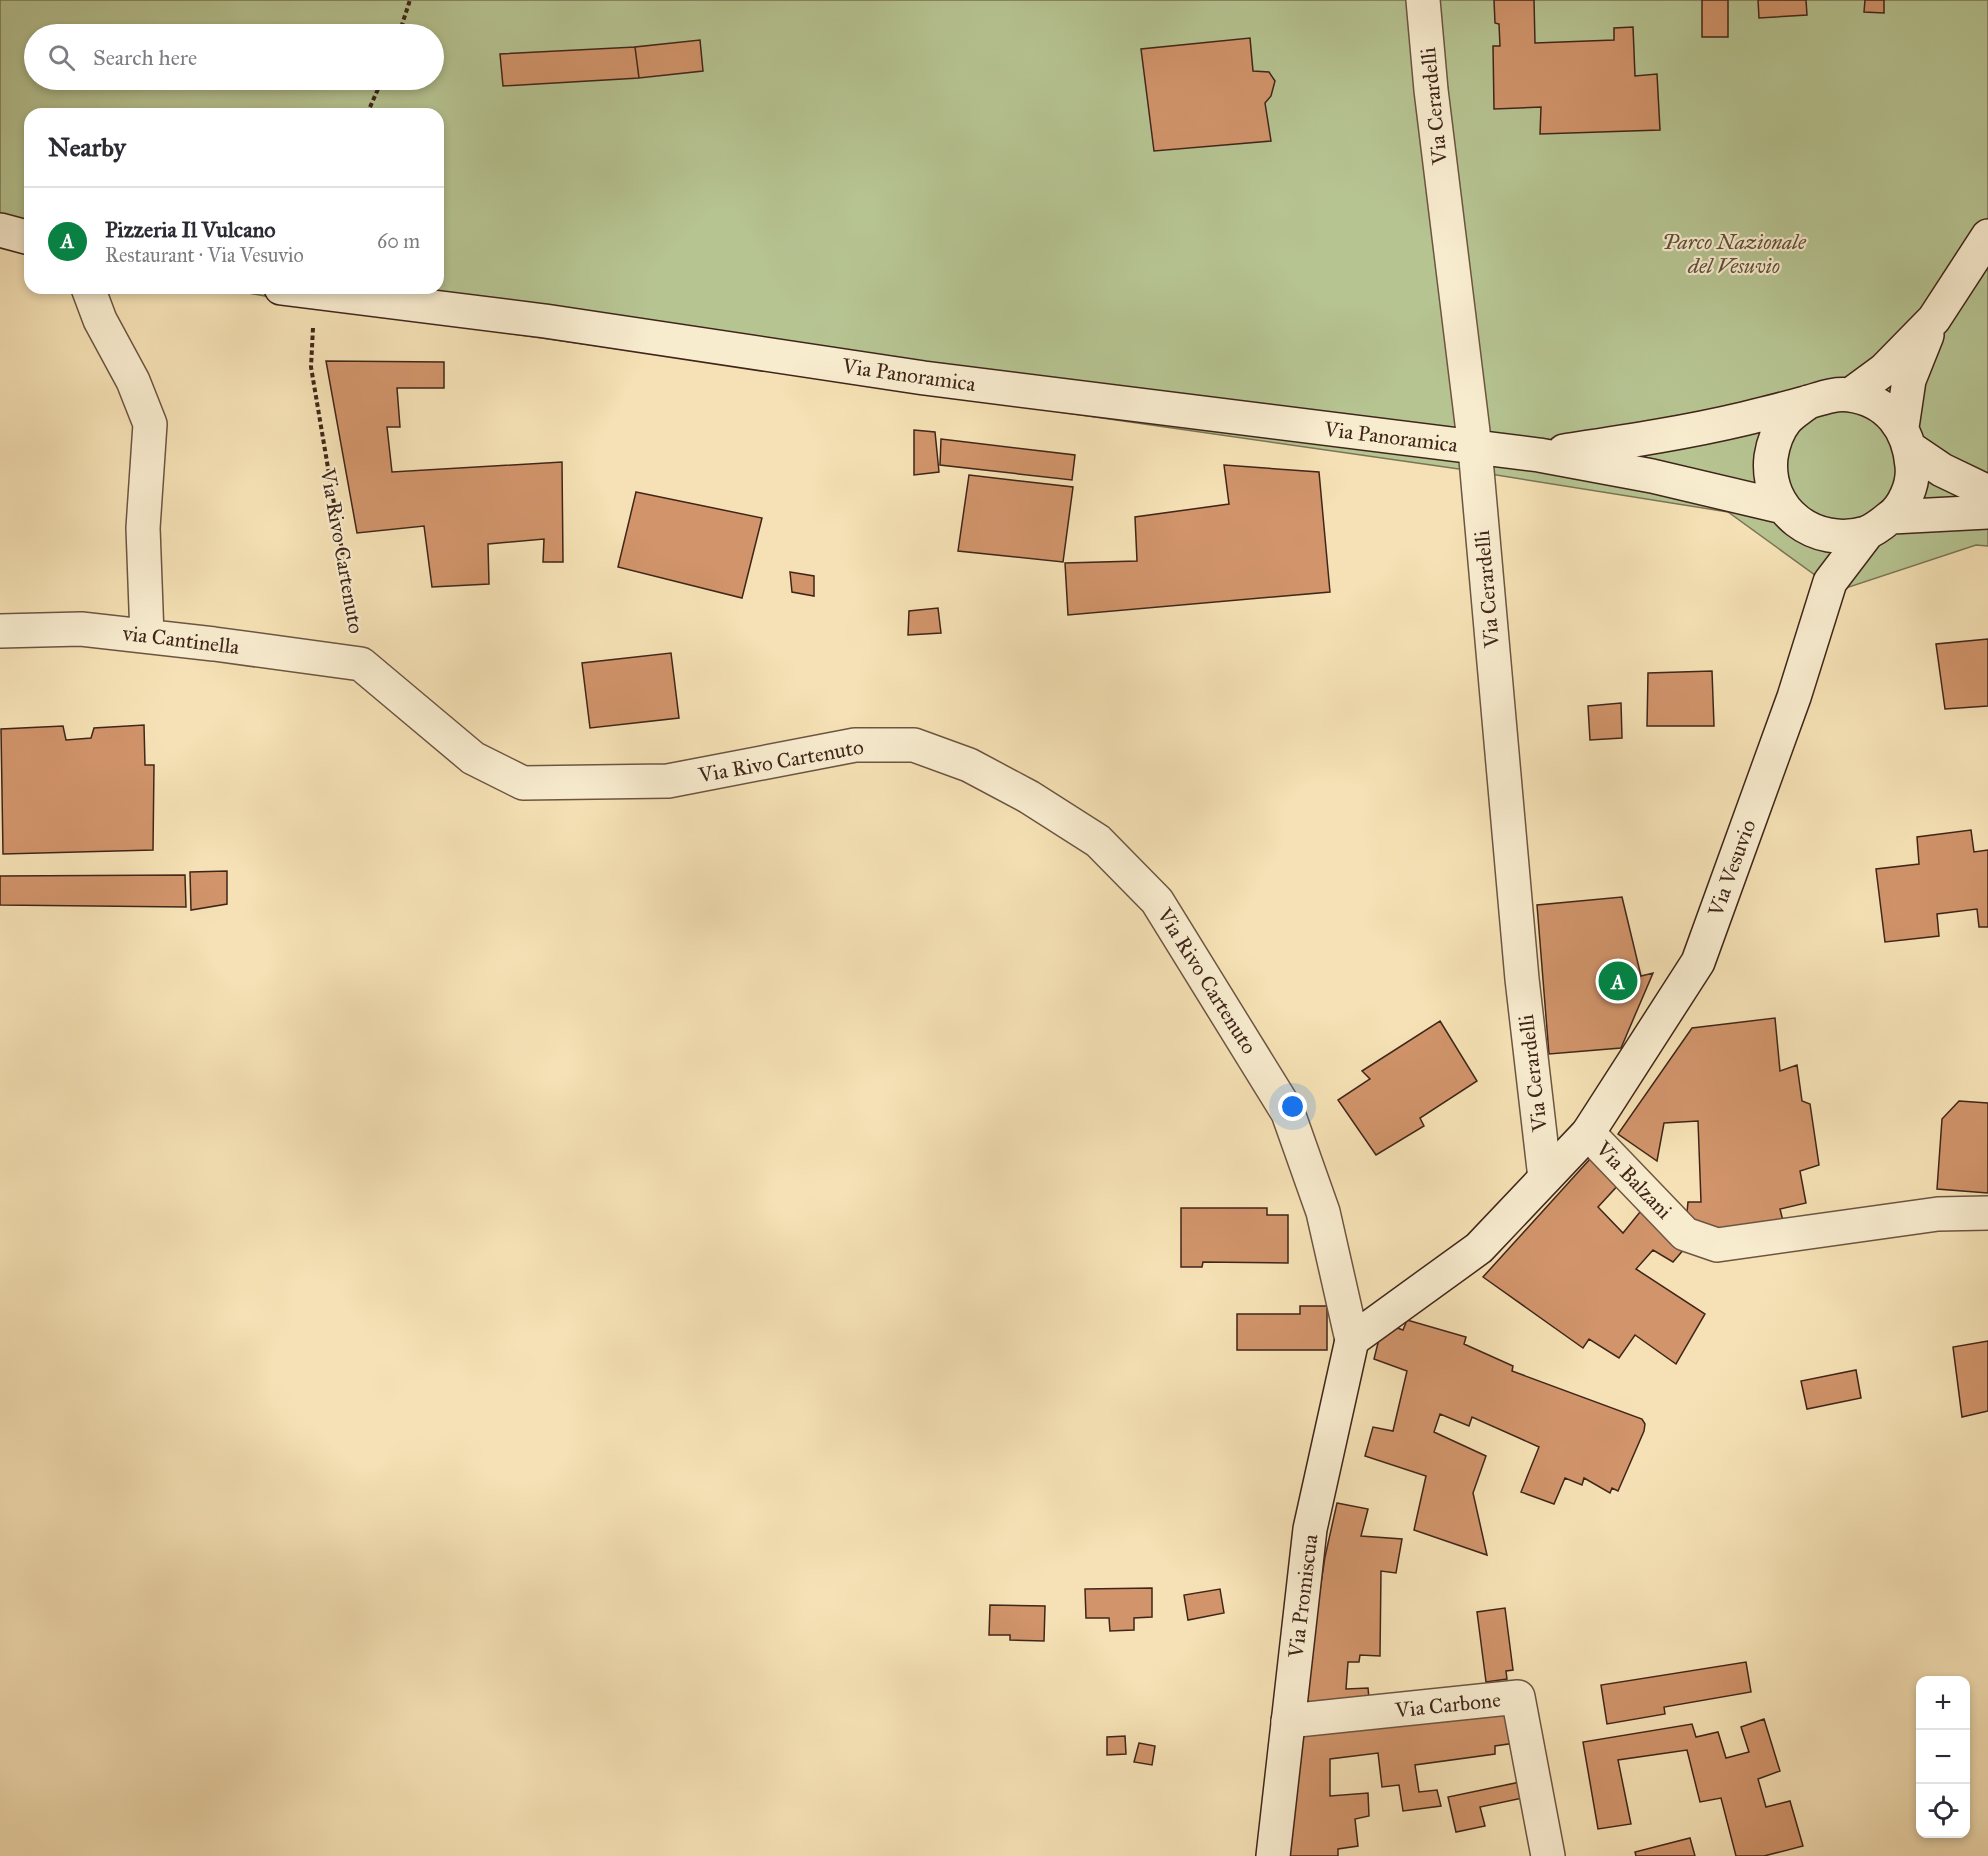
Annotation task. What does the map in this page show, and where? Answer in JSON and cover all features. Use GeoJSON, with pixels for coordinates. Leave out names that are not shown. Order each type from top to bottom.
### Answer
{"type":"FeatureCollection","features":[{"type":"Feature","properties":{"kind":"street","name":"Via Cerardelli"},"geometry":{"type":"LineString","coordinates":[[1423,0],[1431,90],[1474,448],[1522,979],[1545,1178]]}},
{"type":"Feature","properties":{"kind":"street"},"geometry":{"type":"LineString","coordinates":[[0,231],[24,237]]}},
{"type":"Feature","properties":{"kind":"street"},"geometry":{"type":"LineString","coordinates":[[1880,525],[1906,497],[1913,473],[1906,438],[1909,380],[1934,319],[1988,236]]}},
{"type":"Feature","properties":{"kind":"street"},"geometry":{"type":"LineString","coordinates":[[90,294],[100,320],[133,381],[150,423],[143,528],[147,636]]}},
{"type":"Feature","properties":{"kind":"street","name":"Via Panoramica"},"geometry":{"type":"LineString","coordinates":[[329,294],[545,321],[924,378],[1539,455],[1652,476],[1783,507]]}},
{"type":"Feature","properties":{"kind":"street"},"geometry":{"type":"LineString","coordinates":[[1850,395],[1884,370],[1934,319]]}},
{"type":"Feature","properties":{"kind":"street","name":"Via Panoramica"},"geometry":{"type":"LineString","coordinates":[[1539,455],[1665,435],[1740,419],[1828,395],[1850,395],[1871,400],[1888,412],[1906,438],[1942,470],[1988,492]]}},
{"type":"Feature","properties":{"kind":"street","name":"Via Panoramica"},"geometry":{"type":"LineString","coordinates":[[1808,402],[1786,420],[1773,444],[1770,471],[1777,497],[1798,523],[1818,533],[1842,536],[1880,525],[1988,512]]}},
{"type":"Feature","properties":{"kind":"street","name":"Via Vesuvio"},"geometry":{"type":"LineString","coordinates":[[1588,1133],[1698,962],[1794,697],[1830,582],[1880,525]]}},
{"type":"Feature","properties":{"kind":"street"},"geometry":{"type":"LineString","coordinates":[[1818,533],[1830,582]]}},
{"type":"Feature","properties":{"kind":"street","name":"via Cantinella"},"geometry":{"type":"LineString","coordinates":[[0,631],[81,629],[361,664]]}},
{"type":"Feature","properties":{"kind":"street","name":"Via Rivo Cartenuto"},"geometry":{"type":"LineString","coordinates":[[361,664],[473,758],[524,783],[668,781],[855,745],[914,745],[969,765],[1029,797],[1098,841],[1157,901],[1288,1113],[1323,1212],[1352,1340]]}},
{"type":"Feature","properties":{"kind":"street","name":"Via Balzani"},"geometry":{"type":"LineString","coordinates":[[1352,1340],[1479,1248],[1588,1133],[1685,1234],[1717,1245],[1938,1214],[1988,1213]]}},
{"type":"Feature","properties":{"kind":"street","name":"Via Promiscua"},"geometry":{"type":"LineString","coordinates":[[1273,1856],[1310,1529],[1352,1340]]}},
{"type":"Feature","properties":{"kind":"street","name":"Via Carbone"},"geometry":{"type":"LineString","coordinates":[[1288,1721],[1518,1697],[1548,1856]]}},
{"type":"Feature","properties":{"kind":"path"},"geometry":{"type":"LineString","coordinates":[[402,24],[410,0]]}},
{"type":"Feature","properties":{"kind":"path"},"geometry":{"type":"LineString","coordinates":[[370,108],[378,90]]}},
{"type":"Feature","properties":{"kind":"path","name":"Via Rivo Cartenuto"},"geometry":{"type":"LineString","coordinates":[[313,325],[311,367],[361,664]]}},
{"type":"Feature","properties":{"kind":"green space","name":"Parco Nazionale del Vesuvio"},"geometry":{"type":"Polygon","coordinates":[[[0,0],[1988,0],[1988,546],[1976,545],[1837,591],[1728,512],[1459,469],[317,306],[254,294],[444,294],[444,108],[24,108],[24,251],[0,247],[0,0]]]}},
{"type":"Feature","properties":{"kind":"building"},"geometry":{"type":"Polygon","coordinates":[[[1494,0],[1534,0],[1535,43],[1614,40],[1614,28],[1633,27],[1635,76],[1657,74],[1660,130],[1540,134],[1541,107],[1494,109],[1493,46],[1500,46],[1499,24],[1495,23],[1494,0]]]}},
{"type":"Feature","properties":{"kind":"building"},"geometry":{"type":"Polygon","coordinates":[[[1702,0],[1728,0],[1728,37],[1702,37],[1702,0]]]}},
{"type":"Feature","properties":{"kind":"building"},"geometry":{"type":"Polygon","coordinates":[[[1758,0],[1806,0],[1807,15],[1759,18],[1758,0]]]}},
{"type":"Feature","properties":{"kind":"building"},"geometry":{"type":"Polygon","coordinates":[[[1865,0],[1884,0],[1884,13],[1864,12],[1865,0]]]}},
{"type":"Feature","properties":{"kind":"building"},"geometry":{"type":"Polygon","coordinates":[[[1250,38],[1253,71],[1269,72],[1275,81],[1271,96],[1265,103],[1271,141],[1154,151],[1141,49],[1250,38]]]}},
{"type":"Feature","properties":{"kind":"building"},"geometry":{"type":"Polygon","coordinates":[[[700,40],[703,71],[639,78],[635,47],[700,40]]]}},
{"type":"Feature","properties":{"kind":"building"},"geometry":{"type":"Polygon","coordinates":[[[635,47],[639,78],[503,86],[500,54],[635,47]]]}},
{"type":"Feature","properties":{"kind":"building"},"geometry":{"type":"Polygon","coordinates":[[[326,361],[444,362],[444,388],[397,388],[400,427],[387,427],[392,472],[562,462],[563,562],[543,562],[544,539],[488,544],[489,584],[432,587],[424,526],[357,533],[326,361]]]}},
{"type":"Feature","properties":{"kind":"building"},"geometry":{"type":"Polygon","coordinates":[[[914,430],[935,432],[939,472],[914,475],[914,430]]]}},
{"type":"Feature","properties":{"kind":"building"},"geometry":{"type":"Polygon","coordinates":[[[941,439],[1075,455],[1072,480],[940,465],[941,439]]]}},
{"type":"Feature","properties":{"kind":"building"},"geometry":{"type":"Polygon","coordinates":[[[1224,465],[1319,472],[1330,592],[1068,615],[1065,563],[1137,561],[1135,517],[1229,504],[1224,465]]]}},
{"type":"Feature","properties":{"kind":"building"},"geometry":{"type":"Polygon","coordinates":[[[969,475],[1073,487],[1063,562],[958,551],[969,475]]]}},
{"type":"Feature","properties":{"kind":"building"},"geometry":{"type":"Polygon","coordinates":[[[636,492],[762,518],[742,598],[618,567],[636,492]]]}},
{"type":"Feature","properties":{"kind":"building"},"geometry":{"type":"Polygon","coordinates":[[[790,572],[814,576],[814,596],[792,592],[790,572]]]}},
{"type":"Feature","properties":{"kind":"building"},"geometry":{"type":"Polygon","coordinates":[[[938,608],[941,633],[908,635],[909,611],[938,608]]]}},
{"type":"Feature","properties":{"kind":"building"},"geometry":{"type":"Polygon","coordinates":[[[1988,639],[1988,706],[1945,709],[1936,644],[1988,639]]]}},
{"type":"Feature","properties":{"kind":"building"},"geometry":{"type":"Polygon","coordinates":[[[671,653],[679,718],[590,728],[582,663],[671,653]]]}},
{"type":"Feature","properties":{"kind":"building"},"geometry":{"type":"Polygon","coordinates":[[[1712,671],[1714,726],[1647,726],[1648,673],[1712,671]]]}},
{"type":"Feature","properties":{"kind":"building"},"geometry":{"type":"Polygon","coordinates":[[[1621,703],[1622,738],[1590,740],[1588,706],[1621,703]]]}},
{"type":"Feature","properties":{"kind":"building"},"geometry":{"type":"Polygon","coordinates":[[[144,725],[145,765],[154,765],[153,850],[3,854],[1,729],[63,726],[66,740],[91,738],[94,728],[144,725]]]}},
{"type":"Feature","properties":{"kind":"building"},"geometry":{"type":"Polygon","coordinates":[[[1971,830],[1974,852],[1988,850],[1988,927],[1979,927],[1977,909],[1937,914],[1939,936],[1885,942],[1876,869],[1919,864],[1917,837],[1971,830]]]}},
{"type":"Feature","properties":{"kind":"building"},"geometry":{"type":"Polygon","coordinates":[[[227,871],[227,904],[191,910],[190,872],[227,871]]]}},
{"type":"Feature","properties":{"kind":"building"},"geometry":{"type":"Polygon","coordinates":[[[185,875],[186,907],[0,905],[0,876],[185,875]]]}},
{"type":"Feature","properties":{"kind":"building"},"geometry":{"type":"Polygon","coordinates":[[[1622,897],[1641,976],[1653,973],[1621,1048],[1549,1054],[1537,905],[1622,897]]]}},
{"type":"Feature","properties":{"kind":"building"},"geometry":{"type":"Polygon","coordinates":[[[1775,1018],[1780,1071],[1797,1065],[1802,1101],[1810,1104],[1819,1165],[1800,1171],[1806,1203],[1780,1209],[1784,1225],[1721,1235],[1686,1223],[1688,1202],[1701,1202],[1698,1121],[1664,1123],[1657,1161],[1618,1134],[1692,1028],[1775,1018]]]}},
{"type":"Feature","properties":{"kind":"building"},"geometry":{"type":"Polygon","coordinates":[[[1440,1021],[1477,1081],[1420,1118],[1424,1126],[1376,1155],[1338,1100],[1370,1079],[1362,1071],[1440,1021]]]}},
{"type":"Feature","properties":{"kind":"building"},"geometry":{"type":"Polygon","coordinates":[[[1959,1101],[1988,1103],[1988,1193],[1937,1189],[1942,1119],[1959,1101]]]}},
{"type":"Feature","properties":{"kind":"building"},"geometry":{"type":"Polygon","coordinates":[[[1590,1159],[1621,1182],[1598,1207],[1623,1233],[1644,1207],[1685,1248],[1673,1262],[1653,1250],[1636,1269],[1705,1314],[1676,1364],[1635,1335],[1619,1358],[1589,1339],[1583,1348],[1483,1277],[1590,1159]]]}},
{"type":"Feature","properties":{"kind":"building"},"geometry":{"type":"Polygon","coordinates":[[[1181,1208],[1267,1208],[1267,1215],[1288,1215],[1288,1263],[1203,1262],[1202,1267],[1181,1267],[1181,1208]]]}},
{"type":"Feature","properties":{"kind":"building"},"geometry":{"type":"Polygon","coordinates":[[[1300,1306],[1327,1306],[1327,1350],[1237,1350],[1237,1314],[1300,1314],[1300,1306]]]}},
{"type":"Feature","properties":{"kind":"building"},"geometry":{"type":"Polygon","coordinates":[[[1407,1320],[1466,1337],[1464,1344],[1513,1366],[1512,1371],[1642,1419],[1645,1424],[1644,1431],[1618,1491],[1612,1488],[1610,1493],[1584,1478],[1582,1485],[1565,1478],[1554,1504],[1521,1492],[1539,1447],[1472,1417],[1469,1426],[1440,1414],[1434,1432],[1486,1456],[1473,1493],[1487,1555],[1414,1530],[1426,1476],[1365,1456],[1373,1427],[1393,1431],[1407,1371],[1374,1359],[1383,1323],[1403,1330],[1407,1320]]]}},
{"type":"Feature","properties":{"kind":"building"},"geometry":{"type":"Polygon","coordinates":[[[1988,1341],[1988,1411],[1962,1417],[1953,1347],[1988,1341]]]}},
{"type":"Feature","properties":{"kind":"building"},"geometry":{"type":"Polygon","coordinates":[[[1856,1370],[1861,1398],[1807,1409],[1801,1381],[1856,1370]]]}},
{"type":"Feature","properties":{"kind":"building"},"geometry":{"type":"Polygon","coordinates":[[[1337,1503],[1368,1509],[1361,1536],[1402,1539],[1396,1573],[1381,1571],[1380,1656],[1360,1655],[1359,1662],[1348,1662],[1346,1689],[1368,1688],[1370,1708],[1306,1707],[1325,1557],[1337,1503]]]}},
{"type":"Feature","properties":{"kind":"building"},"geometry":{"type":"Polygon","coordinates":[[[1152,1588],[1152,1617],[1134,1618],[1134,1630],[1110,1631],[1109,1618],[1086,1618],[1085,1589],[1152,1588]]]}},
{"type":"Feature","properties":{"kind":"building"},"geometry":{"type":"Polygon","coordinates":[[[1220,1589],[1224,1613],[1188,1620],[1184,1595],[1220,1589]]]}},
{"type":"Feature","properties":{"kind":"building"},"geometry":{"type":"Polygon","coordinates":[[[990,1605],[1045,1606],[1044,1641],[1010,1640],[1010,1635],[989,1635],[990,1605]]]}},
{"type":"Feature","properties":{"kind":"building"},"geometry":{"type":"Polygon","coordinates":[[[1505,1608],[1513,1670],[1506,1671],[1507,1679],[1486,1682],[1477,1612],[1505,1608]]]}},
{"type":"Feature","properties":{"kind":"building"},"geometry":{"type":"Polygon","coordinates":[[[1746,1662],[1751,1692],[1664,1707],[1665,1714],[1607,1724],[1601,1685],[1746,1662]]]}},
{"type":"Feature","properties":{"kind":"building"},"geometry":{"type":"Polygon","coordinates":[[[1510,1705],[1515,1743],[1495,1746],[1495,1754],[1415,1765],[1419,1792],[1437,1790],[1441,1806],[1403,1811],[1399,1785],[1382,1787],[1378,1753],[1330,1759],[1330,1796],[1368,1793],[1369,1816],[1355,1819],[1358,1846],[1338,1849],[1338,1856],[1286,1856],[1304,1732],[1510,1705]]]}},
{"type":"Feature","properties":{"kind":"building"},"geometry":{"type":"Polygon","coordinates":[[[1764,1719],[1780,1771],[1758,1779],[1766,1807],[1790,1801],[1803,1846],[1764,1856],[1736,1856],[1721,1798],[1700,1802],[1687,1750],[1618,1760],[1631,1824],[1598,1829],[1583,1742],[1692,1724],[1696,1737],[1718,1732],[1726,1758],[1749,1752],[1741,1727],[1764,1719]]]}},
{"type":"Feature","properties":{"kind":"building"},"geometry":{"type":"Polygon","coordinates":[[[1125,1736],[1126,1754],[1107,1755],[1107,1737],[1125,1736]]]}},
{"type":"Feature","properties":{"kind":"building"},"geometry":{"type":"Polygon","coordinates":[[[1139,1743],[1155,1746],[1152,1765],[1134,1762],[1139,1743]]]}},
{"type":"Feature","properties":{"kind":"building"},"geometry":{"type":"Polygon","coordinates":[[[1525,1781],[1527,1797],[1480,1807],[1485,1826],[1456,1832],[1448,1797],[1525,1781]]]}},
{"type":"Feature","properties":{"kind":"building"},"geometry":{"type":"Polygon","coordinates":[[[1690,1838],[1695,1856],[1636,1856],[1635,1852],[1690,1838]]]}},
{"type":"Feature","properties":{"kind":"place","name":"Pizzeria Il Vulcano"},"geometry":{"type":"Point","coordinates":[1618,981]}}]}
